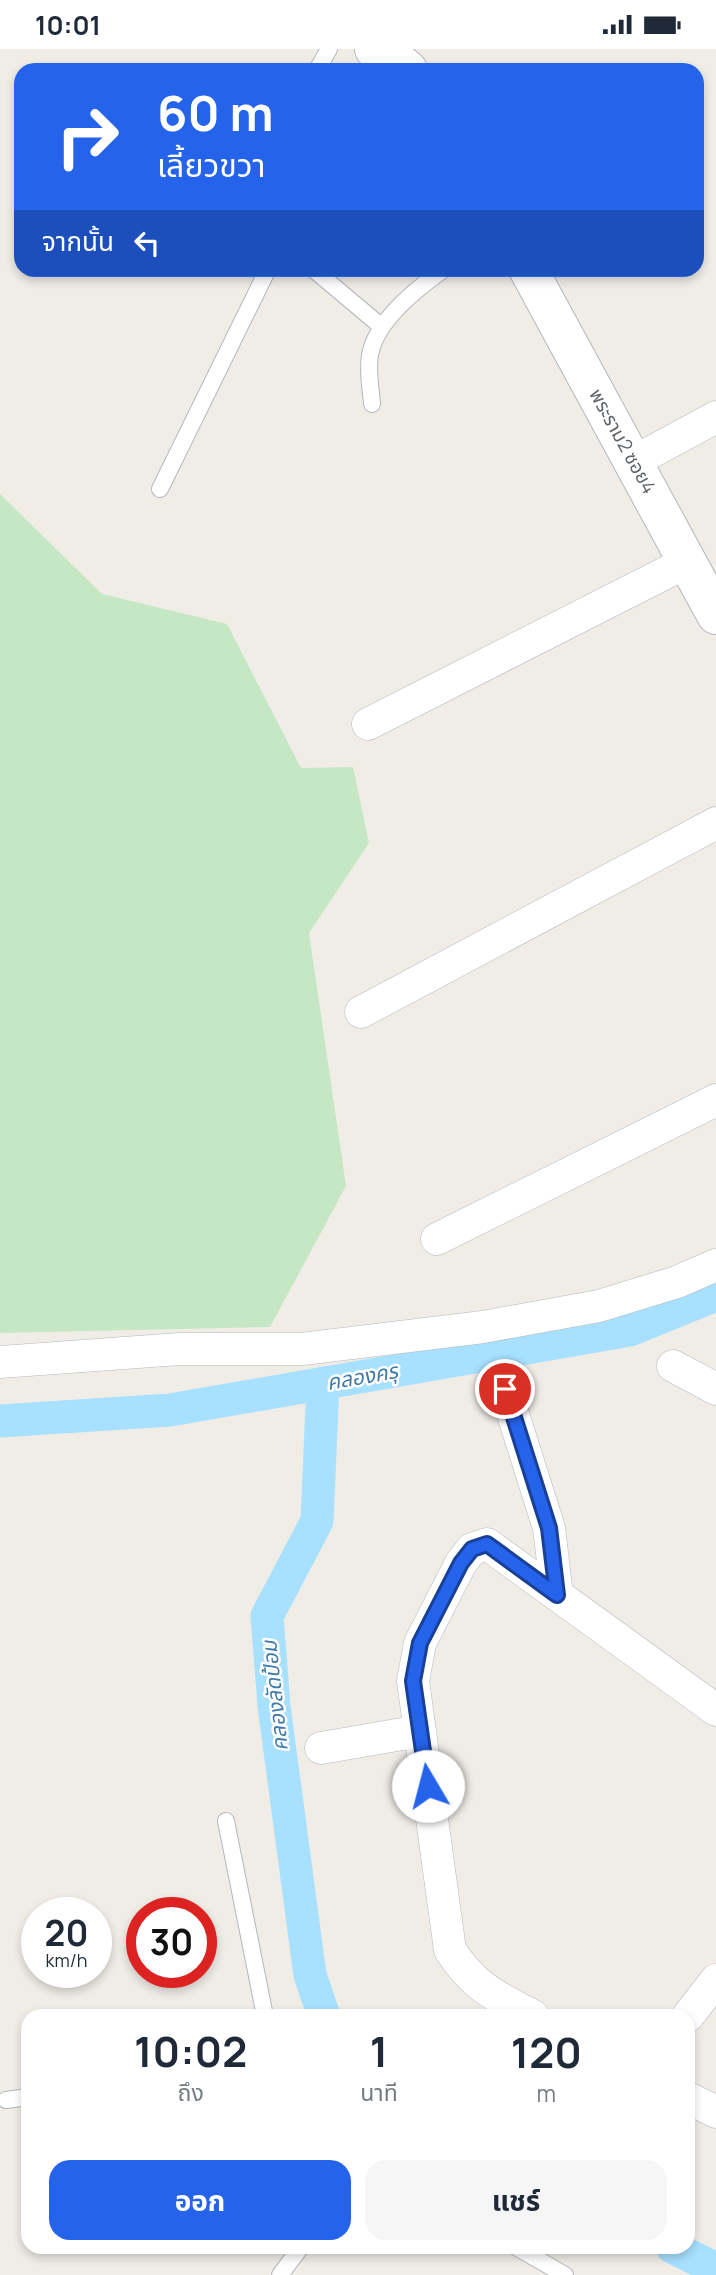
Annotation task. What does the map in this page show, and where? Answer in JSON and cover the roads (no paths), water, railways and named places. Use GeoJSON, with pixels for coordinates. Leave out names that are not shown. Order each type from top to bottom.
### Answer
{"type":"FeatureCollection","features":[{"type":"Feature","properties":{"kind":"street"},"geometry":{"type":"LineString","coordinates":[[374,49],[387,53],[399,63]]}},
{"type":"Feature","properties":{"kind":"street","name":"พระราม2 ซอย4"},"geometry":{"type":"LineString","coordinates":[[532,277],[635,461],[716,615]]}},
{"type":"Feature","properties":{"kind":"street"},"geometry":{"type":"LineString","coordinates":[[635,461],[716,417]]}},
{"type":"Feature","properties":{"kind":"street"},"geometry":{"type":"LineString","coordinates":[[368,724],[689,561]]}},
{"type":"Feature","properties":{"kind":"street"},"geometry":{"type":"LineString","coordinates":[[361,1012],[716,823]]}},
{"type":"Feature","properties":{"kind":"street"},"geometry":{"type":"LineString","coordinates":[[437,1239],[716,1100]]}},
{"type":"Feature","properties":{"kind":"street"},"geometry":{"type":"LineString","coordinates":[[0,1362],[179,1349],[302,1349],[482,1327],[599,1306],[677,1282],[716,1265]]}},
{"type":"Feature","properties":{"kind":"street"},"geometry":{"type":"LineString","coordinates":[[673,1366],[716,1389]]}},
{"type":"Feature","properties":{"kind":"street"},"geometry":{"type":"LineString","coordinates":[[505,1389],[549,1528],[557,1595]]}},
{"type":"Feature","properties":{"kind":"street"},"geometry":{"type":"LineString","coordinates":[[520,2009],[480,1988],[465,1974],[450,1950],[413,1681],[420,1643],[461,1563],[472,1549],[487,1544],[716,1710]]}},
{"type":"Feature","properties":{"kind":"street"},"geometry":{"type":"LineString","coordinates":[[321,1748],[420,1731]]}},
{"type":"Feature","properties":{"kind":"street"},"geometry":{"type":"LineString","coordinates":[[693,2009],[716,1980]]}},
{"type":"Feature","properties":{"kind":"street"},"geometry":{"type":"LineString","coordinates":[[695,2102],[716,2112]]}},
{"type":"Feature","properties":{"kind":"lane"},"geometry":{"type":"LineString","coordinates":[[160,489],[264,277]]}},
{"type":"Feature","properties":{"kind":"lane"},"geometry":{"type":"LineString","coordinates":[[323,277],[382,327]]}},
{"type":"Feature","properties":{"kind":"lane"},"geometry":{"type":"LineString","coordinates":[[372,404],[370,354],[382,327],[433,277]]}},
{"type":"Feature","properties":{"kind":"lane"},"geometry":{"type":"LineString","coordinates":[[226,1821],[264,2009]]}},
{"type":"Feature","properties":{"kind":"lane"},"geometry":{"type":"LineString","coordinates":[[6,2100],[21,2098]]}},
{"type":"Feature","properties":{"kind":"lane"},"geometry":{"type":"LineString","coordinates":[[280,2275],[296,2254]]}},
{"type":"Feature","properties":{"kind":"lane"},"geometry":{"type":"LineString","coordinates":[[528,2254],[565,2275]]}},
{"type":"Feature","properties":{"kind":"waterway","name":"คลองครุ"},"geometry":{"type":"LineString","coordinates":[[0,1421],[170,1410],[630,1330],[716,1295]]}},
{"type":"Feature","properties":{"kind":"waterway","name":"คลองลัดป้อม"},"geometry":{"type":"LineString","coordinates":[[322,2009],[310,1975],[274,1706],[267,1616],[317,1521],[323,1383]]}},
{"type":"Feature","properties":{"kind":"waterway","name":"คลองลัดป้อม"},"geometry":{"type":"LineString","coordinates":[[686,2254],[716,2269]]}}]}
